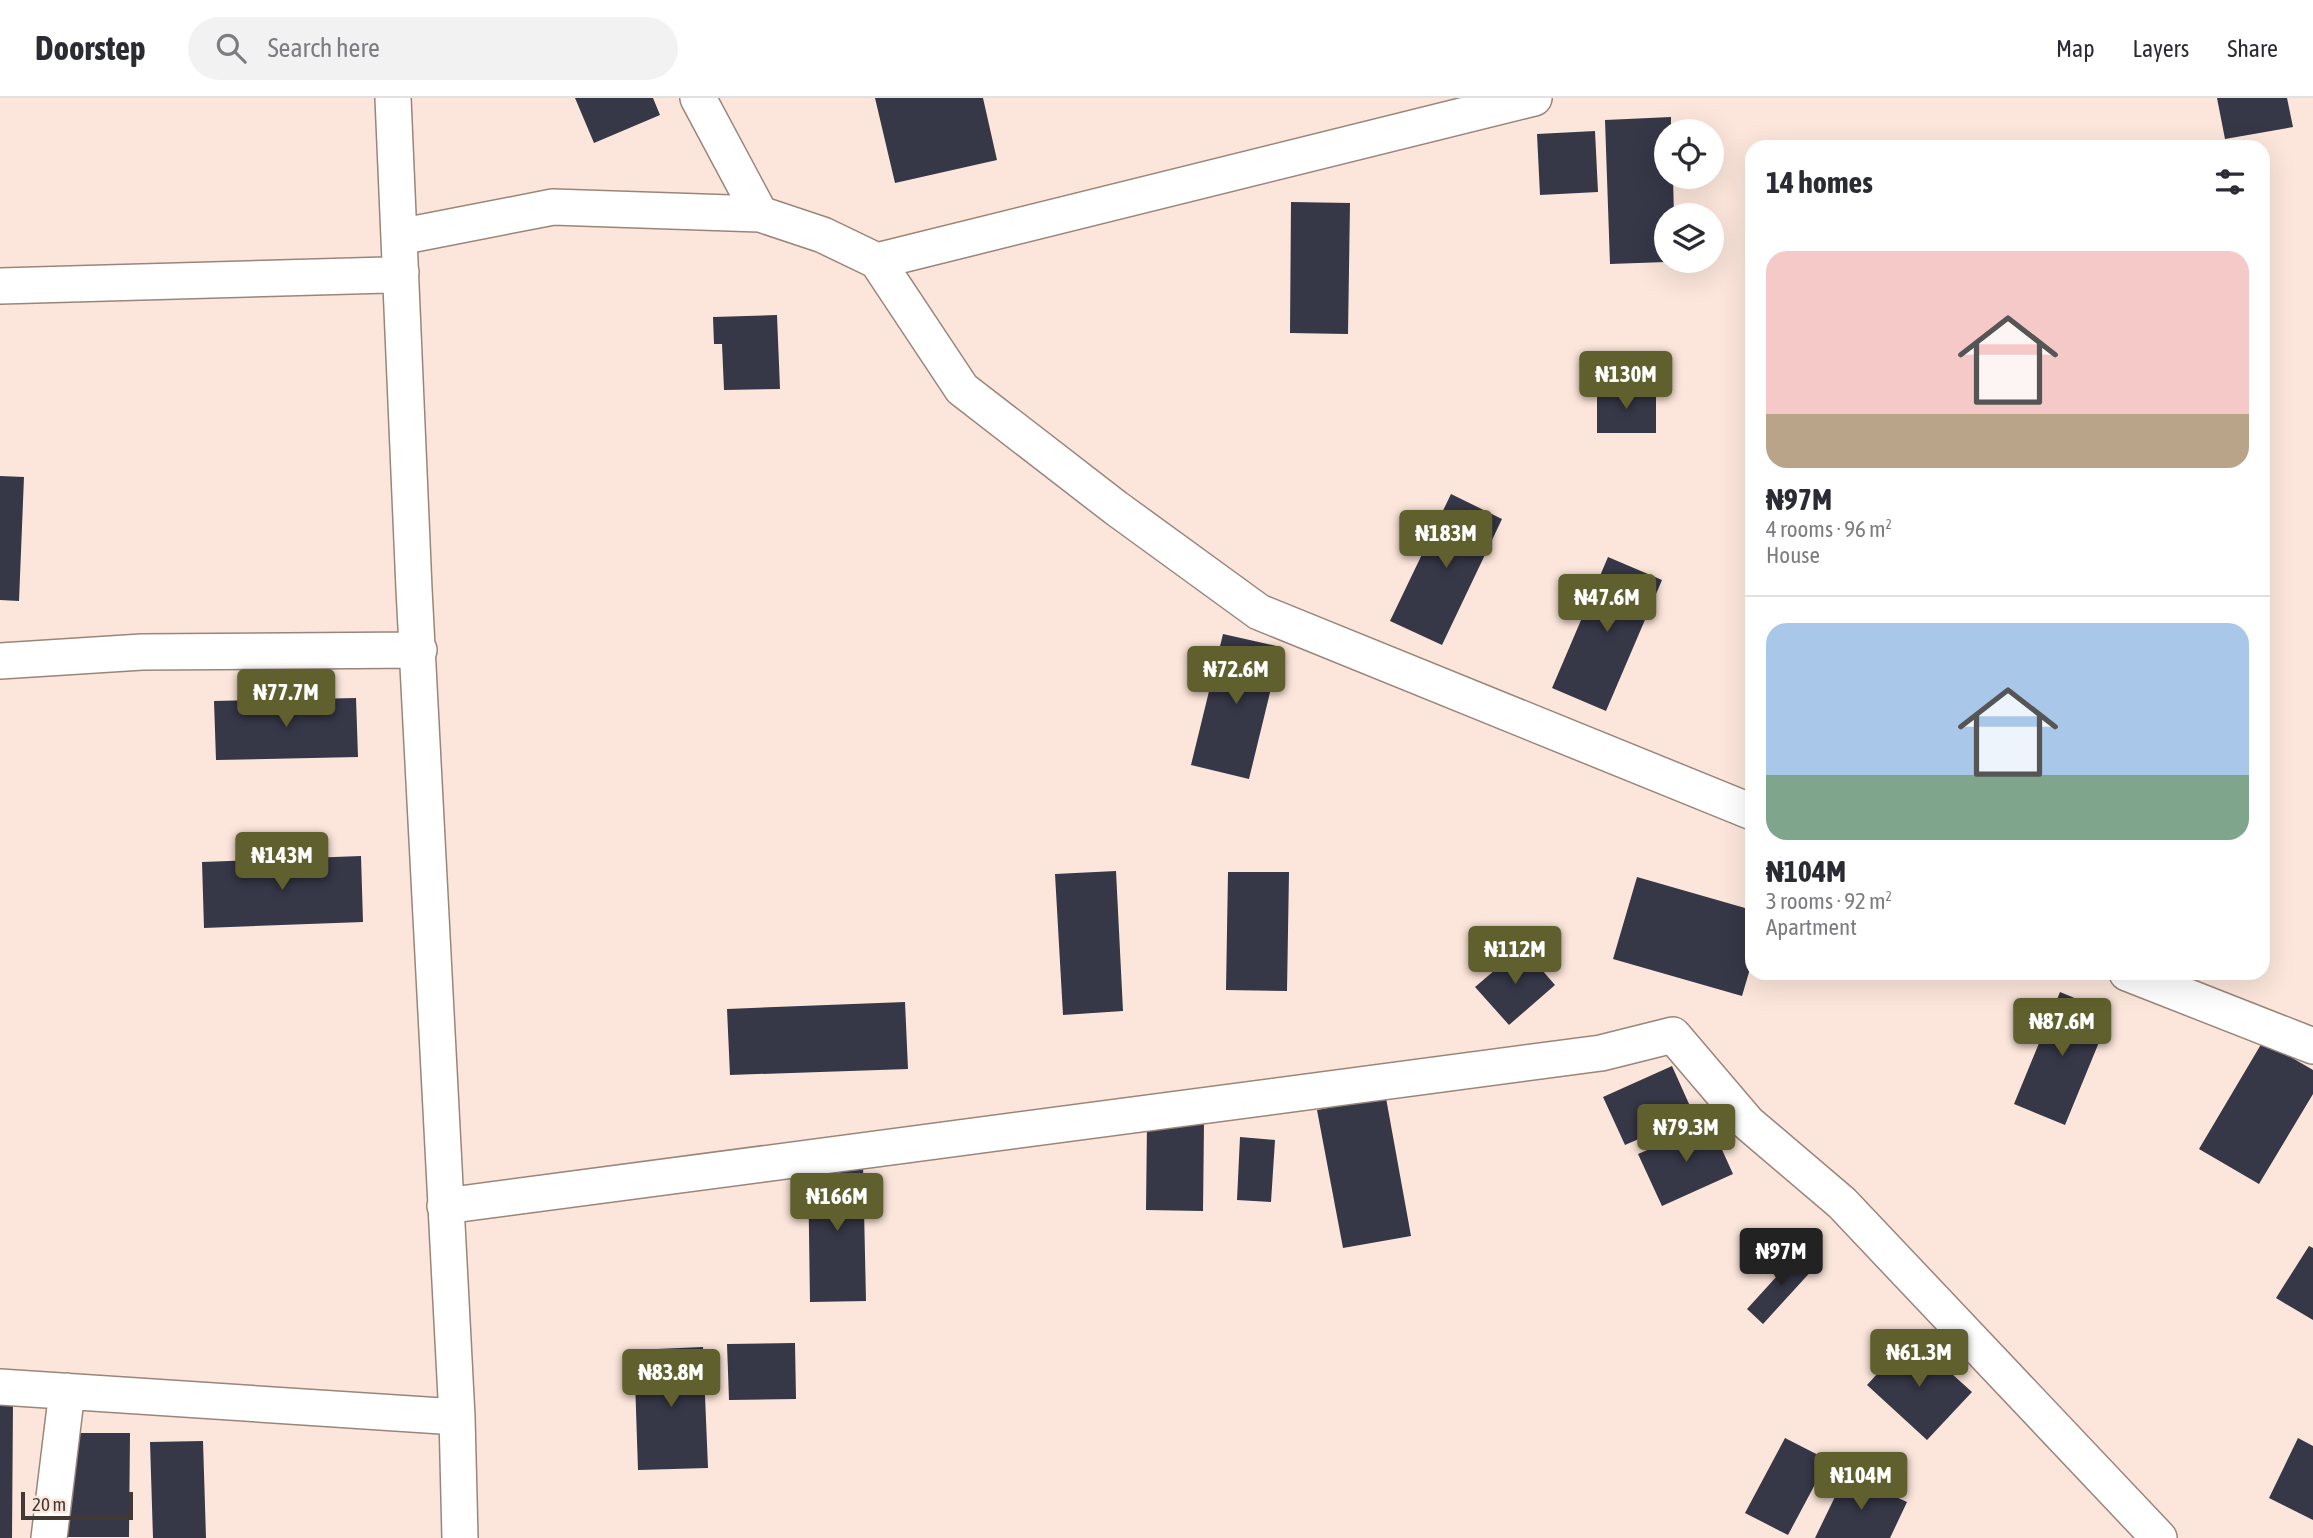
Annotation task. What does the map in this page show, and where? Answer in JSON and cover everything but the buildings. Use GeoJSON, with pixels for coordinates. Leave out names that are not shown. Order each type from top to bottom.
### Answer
{"type":"FeatureCollection","features":[{"type":"Feature","properties":{"kind":"street"},"geometry":{"type":"LineString","coordinates":[[393,98],[414,589],[457,1417],[460,1538]]}},
{"type":"Feature","properties":{"kind":"street"},"geometry":{"type":"LineString","coordinates":[[698,98],[760,215]]}},
{"type":"Feature","properties":{"kind":"street"},"geometry":{"type":"LineString","coordinates":[[877,261],[1534,98]]}},
{"type":"Feature","properties":{"kind":"street"},"geometry":{"type":"LineString","coordinates":[[399,237],[553,206],[760,215],[823,235],[877,261],[962,388],[1116,508],[1259,612],[1745,808]]}},
{"type":"Feature","properties":{"kind":"street"},"geometry":{"type":"LineString","coordinates":[[0,286],[387,275],[401,272]]}},
{"type":"Feature","properties":{"kind":"street"},"geometry":{"type":"LineString","coordinates":[[0,661],[142,652],[419,650]]}},
{"type":"Feature","properties":{"kind":"street"},"geometry":{"type":"LineString","coordinates":[[2145,980],[2313,1046]]}},
{"type":"Feature","properties":{"kind":"street"},"geometry":{"type":"LineString","coordinates":[[445,1206],[1601,1053],[1673,1035],[1748,1123],[1842,1203],[2159,1538]]}},
{"type":"Feature","properties":{"kind":"street"},"geometry":{"type":"LineString","coordinates":[[0,1387],[457,1417]]}},
{"type":"Feature","properties":{"kind":"street"},"geometry":{"type":"LineString","coordinates":[[49,1538],[67,1391]]}}]}
